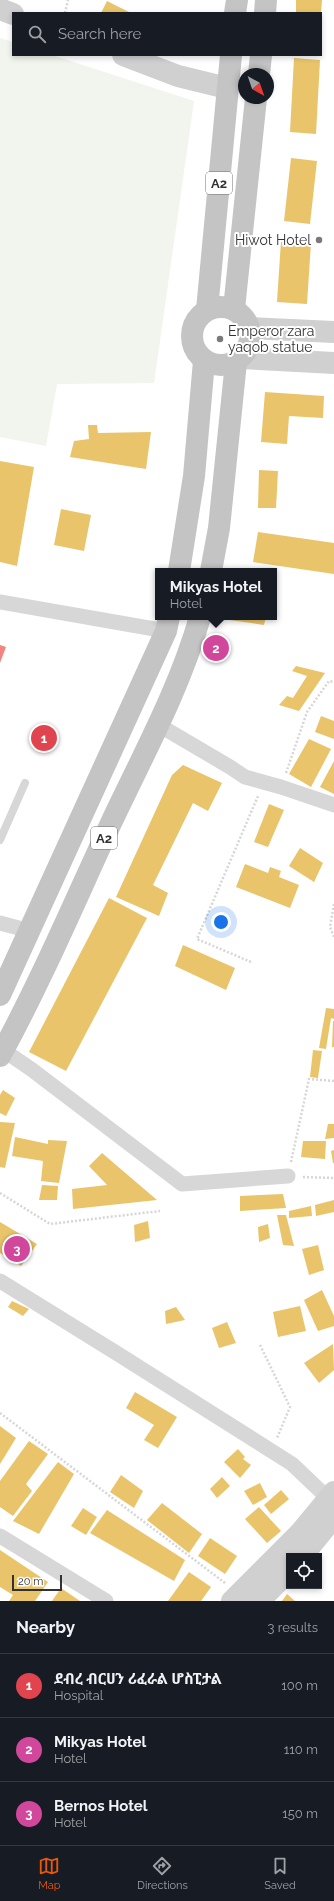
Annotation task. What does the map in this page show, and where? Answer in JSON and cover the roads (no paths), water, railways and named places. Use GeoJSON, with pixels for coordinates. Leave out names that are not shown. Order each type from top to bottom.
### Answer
{"type":"FeatureCollection","features":[{"type":"Feature","properties":{"kind":"highway"},"geometry":{"type":"LineString","coordinates":[[235,12],[237,0]]}},
{"type":"Feature","properties":{"kind":"highway"},"geometry":{"type":"LineString","coordinates":[[265,12],[266,0]]}},
{"type":"Feature","properties":{"kind":"highway","name":"A2"},"geometry":{"type":"LineString","coordinates":[[207,310],[231,56]]}},
{"type":"Feature","properties":{"kind":"highway"},"geometry":{"type":"LineString","coordinates":[[260,68],[261,56]]}},
{"type":"Feature","properties":{"kind":"highway","name":"A2"},"geometry":{"type":"LineString","coordinates":[[234,310],[255,104]]}},
{"type":"Feature","properties":{"kind":"highway"},"geometry":{"type":"LineString","coordinates":[[212,568],[219,528],[238,360],[250,344],[249,328],[246,320],[234,310],[225,307],[216,307],[207,310],[199,316],[191,335],[192,345],[197,354],[204,361],[220,366],[238,360]]}},
{"type":"Feature","properties":{"kind":"highway"},"geometry":{"type":"LineString","coordinates":[[180,568],[184,553],[194,476],[204,361]]}},
{"type":"Feature","properties":{"kind":"highway","name":"A2"},"geometry":{"type":"LineString","coordinates":[[1,1052],[32,993],[157,724],[192,642],[199,620]]}},
{"type":"Feature","properties":{"kind":"highway","name":"A2"},"geometry":{"type":"LineString","coordinates":[[0,995],[167,624]]}},
{"type":"Feature","properties":{"kind":"street"},"geometry":{"type":"LineString","coordinates":[[0,9],[12,14]]}},
{"type":"Feature","properties":{"kind":"street"},"geometry":{"type":"LineString","coordinates":[[126,56],[178,76],[227,88]]}},
{"type":"Feature","properties":{"kind":"street"},"geometry":{"type":"LineString","coordinates":[[249,328],[334,332]]}},
{"type":"Feature","properties":{"kind":"street"},"geometry":{"type":"LineString","coordinates":[[238,360],[334,363]]}},
{"type":"Feature","properties":{"kind":"street"},"geometry":{"type":"LineString","coordinates":[[0,602],[167,624]]}},
{"type":"Feature","properties":{"kind":"street"},"geometry":{"type":"LineString","coordinates":[[157,724],[230,767],[245,778],[281,787],[334,805]]}},
{"type":"Feature","properties":{"kind":"street"},"geometry":{"type":"LineString","coordinates":[[0,923],[30,931]]}},
{"type":"Feature","properties":{"kind":"street"},"geometry":{"type":"LineString","coordinates":[[1,1052],[66,1095],[182,1184],[285,1177]]}},
{"type":"Feature","properties":{"kind":"street"},"geometry":{"type":"LineString","coordinates":[[0,1281],[292,1464],[332,1503]]}},
{"type":"Feature","properties":{"kind":"street"},"geometry":{"type":"LineString","coordinates":[[304,1553],[332,1503]]}},
{"type":"Feature","properties":{"kind":"street"},"geometry":{"type":"LineString","coordinates":[[244,1599],[301,1532],[332,1503]]}},
{"type":"Feature","properties":{"kind":"street"},"geometry":{"type":"LineString","coordinates":[[0,1536],[106,1601]]}},
{"type":"Feature","properties":{"kind":"street"},"geometry":{"type":"LineString","coordinates":[[244,1599],[286,1573]]}},
{"type":"Feature","properties":{"kind":"lane"},"geometry":{"type":"LineString","coordinates":[[0,840],[25,783]]}},
{"type":"Feature","properties":{"kind":"place","name":"Hiwot Hotel"},"geometry":{"type":"Point","coordinates":[319,240]}},
{"type":"Feature","properties":{"kind":"place","name":"Emperor zara yaqob statue"},"geometry":{"type":"Point","coordinates":[220,339]}},
{"type":"Feature","properties":{"kind":"place","name":"Mikyas Hotel"},"geometry":{"type":"Point","coordinates":[216,648]}},
{"type":"Feature","properties":{"kind":"place","name":"ደብረ ብርሀን ሪፈራል ሆስፒታል"},"geometry":{"type":"Point","coordinates":[44,738]}},
{"type":"Feature","properties":{"kind":"place","name":"Bernos Hotel"},"geometry":{"type":"Point","coordinates":[17,1249]}}]}
